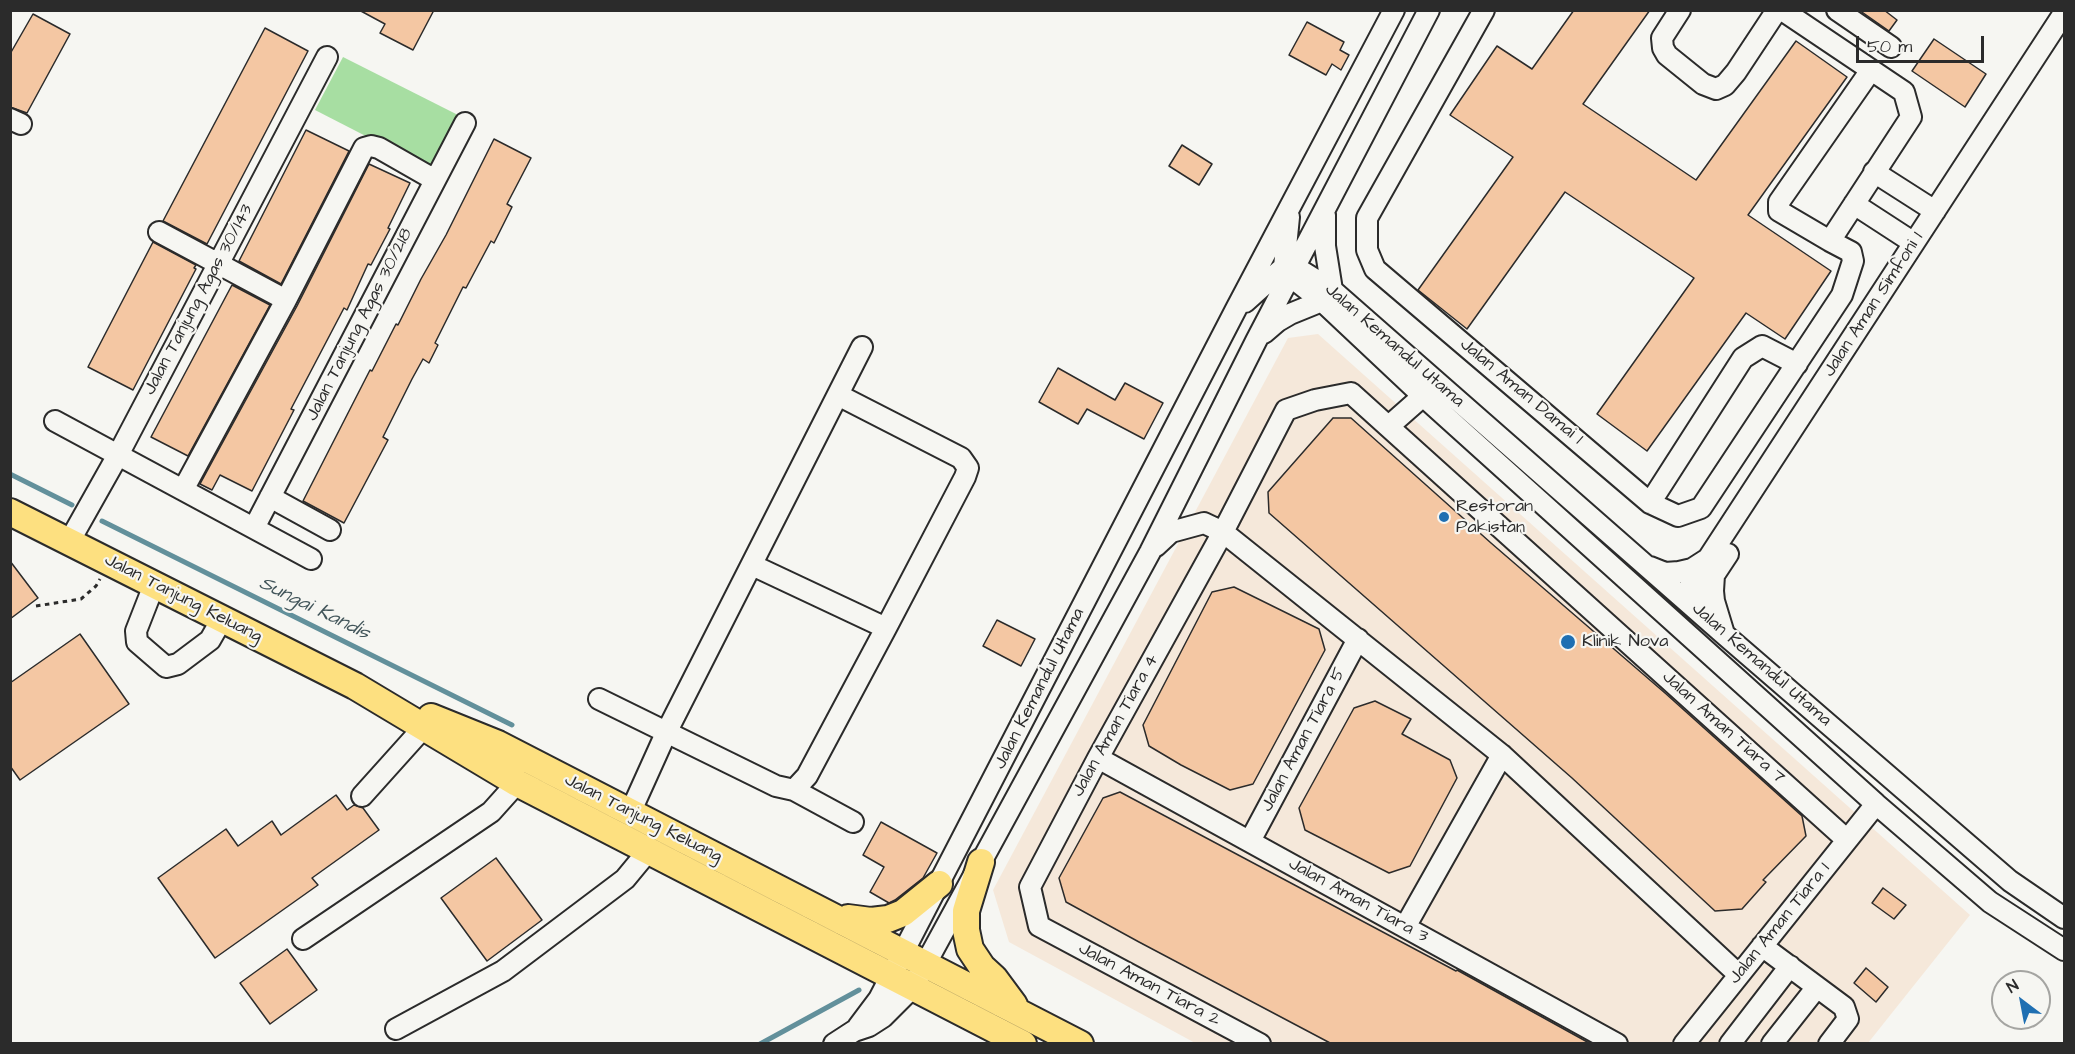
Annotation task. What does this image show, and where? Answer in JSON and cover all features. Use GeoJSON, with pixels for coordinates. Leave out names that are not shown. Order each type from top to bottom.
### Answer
{"type":"FeatureCollection","features":[{"type":"Feature","properties":{"kind":"main road","name":"Jalan Tanjung Keluang"},"geometry":{"type":"LineString","coordinates":[[10,512],[355,686],[517,783],[1023,1044]]}},
{"type":"Feature","properties":{"kind":"main road","name":"Jalan Tanjung Keluang"},"geometry":{"type":"LineString","coordinates":[[355,686],[498,744],[1080,1044]]}},
{"type":"Feature","properties":{"kind":"main road"},"geometry":{"type":"LineString","coordinates":[[981,862],[966,911],[966,930],[970,949],[1020,1012]]}},
{"type":"Feature","properties":{"kind":"main road"},"geometry":{"type":"LineString","coordinates":[[830,915],[871,921],[888,920],[903,913],[939,884]]}},
{"type":"Feature","properties":{"kind":"street"},"geometry":{"type":"LineString","coordinates":[[1236,309],[1394,10]]}},
{"type":"Feature","properties":{"kind":"street","name":"Jalan Kemandul Utama"},"geometry":{"type":"LineString","coordinates":[[854,1031],[869,1026],[883,1017],[914,987],[1150,552],[1290,270],[1325,209],[1430,10]]}},
{"type":"Feature","properties":{"kind":"street","name":"Jalan Aman Damai 1"},"geometry":{"type":"LineString","coordinates":[[1484,10],[1367,218],[1367,250],[1375,269],[1650,503],[1678,516],[1701,508],[1842,295],[1853,261],[1851,252],[1830,241]]}},
{"type":"Feature","properties":{"kind":"street"},"geometry":{"type":"LineString","coordinates":[[1680,10],[1662,38],[1662,48],[1666,55],[1703,84],[1716,89],[1725,85],[1737,72],[1777,10]]}},
{"type":"Feature","properties":{"kind":"street"},"geometry":{"type":"LineString","coordinates":[[1782,10],[1904,92],[1911,117],[1830,241],[1779,211],[1779,202],[1871,70]]}},
{"type":"Feature","properties":{"kind":"street"},"geometry":{"type":"LineString","coordinates":[[1837,10],[1891,47]]}},
{"type":"Feature","properties":{"kind":"street","name":"Jalan Aman Simfoni 1"},"geometry":{"type":"LineString","coordinates":[[1711,567],[1869,312],[2064,13]]}},
{"type":"Feature","properties":{"kind":"street","name":"Jalan Aman Simfoni 1"},"geometry":{"type":"LineString","coordinates":[[1686,604],[2064,35]]}},
{"type":"Feature","properties":{"kind":"street","name":"Jalan Tanjung Agas 30/143"},"geometry":{"type":"LineString","coordinates":[[69,542],[118,454],[327,57]]}},
{"type":"Feature","properties":{"kind":"street","name":"Jalan Tanjung Agas 30/218"},"geometry":{"type":"LineString","coordinates":[[254,528],[465,123]]}},
{"type":"Feature","properties":{"kind":"street"},"geometry":{"type":"LineString","coordinates":[[183,490],[286,300],[364,148],[371,146],[379,148],[435,180]]}},
{"type":"Feature","properties":{"kind":"street"},"geometry":{"type":"LineString","coordinates":[[1874,172],[1935,212]]}},
{"type":"Feature","properties":{"kind":"street"},"geometry":{"type":"LineString","coordinates":[[1854,204],[1914,243]]}},
{"type":"Feature","properties":{"kind":"street"},"geometry":{"type":"LineString","coordinates":[[1289,208],[1290,270]]}},
{"type":"Feature","properties":{"kind":"street"},"geometry":{"type":"LineString","coordinates":[[1256,341],[1278,321],[1327,296],[1324,246],[1325,209]]}},
{"type":"Feature","properties":{"kind":"street"},"geometry":{"type":"LineString","coordinates":[[159,232],[286,300]]}},
{"type":"Feature","properties":{"kind":"street","name":"Jalan Kemandul Utama"},"geometry":{"type":"LineString","coordinates":[[1290,270],[1327,296],[1647,566],[1686,604],[2010,881],[2064,918]]}},
{"type":"Feature","properties":{"kind":"street","name":"Jalan Kemandul Utama"},"geometry":{"type":"LineString","coordinates":[[854,1031],[879,999],[1236,309],[1290,270]]}},
{"type":"Feature","properties":{"kind":"street"},"geometry":{"type":"LineString","coordinates":[[1842,295],[1869,312]]}},
{"type":"Feature","properties":{"kind":"street","name":"Jalan Kemandul Utama"},"geometry":{"type":"LineString","coordinates":[[1327,296],[1423,396],[1876,804],[1990,902],[2064,950]]}},
{"type":"Feature","properties":{"kind":"street"},"geometry":{"type":"LineString","coordinates":[[1650,503],[1743,358],[1762,346],[1797,364]]}},
{"type":"Feature","properties":{"kind":"street"},"geometry":{"type":"LineString","coordinates":[[630,813],[667,731],[862,347]]}},
{"type":"Feature","properties":{"kind":"street","name":"Jalan Aman Tiara 7"},"geometry":{"type":"LineString","coordinates":[[1223,532],[1286,410],[1315,400],[1351,393],[1847,840]]}},
{"type":"Feature","properties":{"kind":"street"},"geometry":{"type":"LineString","coordinates":[[794,790],[807,776],[968,468],[961,458],[838,395]]}},
{"type":"Feature","properties":{"kind":"street"},"geometry":{"type":"LineString","coordinates":[[1389,426],[1423,396]]}},
{"type":"Feature","properties":{"kind":"street"},"geometry":{"type":"LineString","coordinates":[[55,421],[311,558]]}},
{"type":"Feature","properties":{"kind":"street"},"geometry":{"type":"LineString","coordinates":[[270,497],[330,530]]}},
{"type":"Feature","properties":{"kind":"street"},"geometry":{"type":"LineString","coordinates":[[1150,552],[1171,532],[1204,523],[1223,532],[1502,755],[1739,975]]}},
{"type":"Feature","properties":{"kind":"street","name":"Jalan Aman Tiara 4"},"geometry":{"type":"LineString","coordinates":[[1039,926],[1030,887],[1098,758],[1223,532]]}},
{"type":"Feature","properties":{"kind":"street"},"geometry":{"type":"LineString","coordinates":[[752,565],[886,628]]}},
{"type":"Feature","properties":{"kind":"street"},"geometry":{"type":"LineString","coordinates":[[1647,566],[1665,573],[1711,567],[1714,601],[1725,635]]}},
{"type":"Feature","properties":{"kind":"street"},"geometry":{"type":"LineString","coordinates":[[153,585],[135,631],[137,642],[165,667],[178,664],[210,640],[222,619]]}},
{"type":"Feature","properties":{"kind":"street"},"geometry":{"type":"LineString","coordinates":[[1654,604],[1686,604],[1688,636]]}},
{"type":"Feature","properties":{"kind":"street","name":"Jalan Aman Tiara 5"},"geometry":{"type":"LineString","coordinates":[[1250,841],[1358,639]]}},
{"type":"Feature","properties":{"kind":"street"},"geometry":{"type":"LineString","coordinates":[[599,699],[776,786],[794,790],[853,822]]}},
{"type":"Feature","properties":{"kind":"street"},"geometry":{"type":"LineString","coordinates":[[362,796],[424,727]]}},
{"type":"Feature","properties":{"kind":"street"},"geometry":{"type":"LineString","coordinates":[[1405,927],[1502,755]]}},
{"type":"Feature","properties":{"kind":"street","name":"Jalan Aman Tiara 3"},"geometry":{"type":"LineString","coordinates":[[1098,758],[1617,1044]]}},
{"type":"Feature","properties":{"kind":"street"},"geometry":{"type":"LineString","coordinates":[[303,939],[491,812],[517,783]]}},
{"type":"Feature","properties":{"kind":"street","name":"Jalan Aman Tiara 1"},"geometry":{"type":"LineString","coordinates":[[1684,1044],[1876,804]]}},
{"type":"Feature","properties":{"kind":"street"},"geometry":{"type":"LineString","coordinates":[[396,1029],[503,971],[625,879],[649,850]]}},
{"type":"Feature","properties":{"kind":"street","name":"Jalan Aman Tiara 2"},"geometry":{"type":"LineString","coordinates":[[1039,926],[1260,1044]]}},
{"type":"Feature","properties":{"kind":"street"},"geometry":{"type":"LineString","coordinates":[[1762,946],[1844,1007],[1848,1019],[1829,1044]]}},
{"type":"Feature","properties":{"kind":"street"},"geometry":{"type":"LineString","coordinates":[[1730,1044],[1790,966]]}},
{"type":"Feature","properties":{"kind":"street"},"geometry":{"type":"LineString","coordinates":[[1772,1044],[1817,987]]}},
{"type":"Feature","properties":{"kind":"street"},"geometry":{"type":"LineString","coordinates":[[834,1044],[854,1031]]}},
{"type":"Feature","properties":{"kind":"path"},"geometry":{"type":"LineString","coordinates":[[36,606],[81,599],[96,586],[109,562]]}},
{"type":"Feature","properties":{"kind":"shaded area"},"geometry":{"type":"Polygon","coordinates":[[[1318,334],[1970,915],[1868,1043],[1197,1044],[1009,942],[993,890],[1288,338],[1318,334]]]}},
{"type":"Feature","properties":{"kind":"green space"},"geometry":{"type":"Polygon","coordinates":[[[343,57],[458,115],[430,169],[315,110],[343,57]]]}},
{"type":"Feature","properties":{"kind":"building"},"geometry":{"type":"Polygon","coordinates":[[[359,10],[434,10],[413,50],[380,33],[385,24],[359,10]]]}},
{"type":"Feature","properties":{"kind":"building"},"geometry":{"type":"Polygon","coordinates":[[[1574,10],[1650,10],[1583,104],[1696,180],[1796,41],[1847,77],[1748,215],[1831,271],[1785,339],[1746,313],[1647,451],[1597,414],[1694,278],[1565,192],[1467,329],[1418,290],[1513,157],[1450,115],[1497,46],[1532,69],[1574,10]]]}},
{"type":"Feature","properties":{"kind":"building"},"geometry":{"type":"Polygon","coordinates":[[[1859,10],[1884,10],[1897,20],[1889,31],[1859,10]]]}},
{"type":"Feature","properties":{"kind":"building"},"geometry":{"type":"Polygon","coordinates":[[[33,14],[70,34],[27,113],[10,107],[10,54],[33,14]]]}},
{"type":"Feature","properties":{"kind":"building"},"geometry":{"type":"Polygon","coordinates":[[[1307,22],[1344,42],[1340,50],[1349,55],[1341,70],[1332,64],[1326,75],[1289,55],[1307,22]]]}},
{"type":"Feature","properties":{"kind":"building"},"geometry":{"type":"Polygon","coordinates":[[[265,28],[308,51],[207,244],[163,221],[265,28]]]}},
{"type":"Feature","properties":{"kind":"building"},"geometry":{"type":"Polygon","coordinates":[[[1934,39],[1986,74],[1965,107],[1912,71],[1934,39]]]}},
{"type":"Feature","properties":{"kind":"building"},"geometry":{"type":"Polygon","coordinates":[[[306,130],[349,151],[281,284],[239,261],[306,130]]]}},
{"type":"Feature","properties":{"kind":"building"},"geometry":{"type":"Polygon","coordinates":[[[494,139],[531,158],[507,204],[512,207],[494,243],[491,241],[466,288],[463,287],[435,343],[438,345],[429,363],[423,359],[412,379],[383,437],[388,440],[344,523],[303,501],[370,370],[372,371],[396,324],[398,325],[446,235],[494,139]]]}},
{"type":"Feature","properties":{"kind":"building"},"geometry":{"type":"Polygon","coordinates":[[[1182,145],[1212,164],[1199,185],[1169,166],[1182,145]]]}},
{"type":"Feature","properties":{"kind":"building"},"geometry":{"type":"Polygon","coordinates":[[[369,164],[410,183],[388,228],[390,229],[371,265],[368,264],[347,310],[344,308],[291,409],[294,410],[252,491],[220,475],[212,490],[200,484],[297,306],[369,164]]]}},
{"type":"Feature","properties":{"kind":"building"},"geometry":{"type":"Polygon","coordinates":[[[153,242],[196,265],[194,268],[196,269],[133,390],[88,367],[153,242]]]}},
{"type":"Feature","properties":{"kind":"building"},"geometry":{"type":"Polygon","coordinates":[[[232,285],[270,305],[188,456],[151,437],[232,285]]]}},
{"type":"Feature","properties":{"kind":"building"},"geometry":{"type":"Polygon","coordinates":[[[1058,368],[1115,400],[1125,383],[1163,403],[1144,439],[1087,409],[1078,424],[1039,402],[1058,368]]]}},
{"type":"Feature","properties":{"kind":"building"},"geometry":{"type":"Polygon","coordinates":[[[1333,418],[1351,418],[1802,816],[1806,836],[1763,880],[1766,882],[1742,909],[1715,911],[1572,778],[1269,513],[1268,492],[1333,418]]]}},
{"type":"Feature","properties":{"kind":"building"},"geometry":{"type":"Polygon","coordinates":[[[10,561],[38,598],[10,619],[10,561]]]}},
{"type":"Feature","properties":{"kind":"building"},"geometry":{"type":"Polygon","coordinates":[[[1234,587],[1319,629],[1325,650],[1253,784],[1230,790],[1149,746],[1143,725],[1212,592],[1234,587]]]}},
{"type":"Feature","properties":{"kind":"building"},"geometry":{"type":"Polygon","coordinates":[[[997,620],[1035,639],[1021,666],[983,646],[997,620]]]}},
{"type":"Feature","properties":{"kind":"building"},"geometry":{"type":"Polygon","coordinates":[[[80,634],[129,704],[20,780],[10,766],[10,683],[80,634]]]}},
{"type":"Feature","properties":{"kind":"building"},"geometry":{"type":"Polygon","coordinates":[[[1375,701],[1411,719],[1402,734],[1450,760],[1457,778],[1410,866],[1389,873],[1305,830],[1299,808],[1354,708],[1375,701]]]}},
{"type":"Feature","properties":{"kind":"building"},"geometry":{"type":"Polygon","coordinates":[[[1120,792],[1457,970],[1591,1044],[1332,1044],[1139,942],[1066,902],[1059,878],[1103,798],[1120,792]]]}},
{"type":"Feature","properties":{"kind":"building"},"geometry":{"type":"Polygon","coordinates":[[[336,795],[347,810],[354,805],[363,808],[379,830],[312,878],[318,885],[215,958],[158,878],[226,829],[238,846],[272,821],[281,835],[336,795]]]}},
{"type":"Feature","properties":{"kind":"building"},"geometry":{"type":"Polygon","coordinates":[[[881,822],[937,853],[923,878],[889,903],[870,892],[884,867],[863,855],[881,822]]]}},
{"type":"Feature","properties":{"kind":"building"},"geometry":{"type":"Polygon","coordinates":[[[496,858],[542,920],[487,961],[441,898],[496,858]]]}},
{"type":"Feature","properties":{"kind":"building"},"geometry":{"type":"Polygon","coordinates":[[[1883,888],[1906,905],[1894,919],[1872,903],[1883,888]]]}},
{"type":"Feature","properties":{"kind":"building"},"geometry":{"type":"Polygon","coordinates":[[[287,949],[317,990],[270,1024],[240,983],[287,949]]]}},
{"type":"Feature","properties":{"kind":"building"},"geometry":{"type":"Polygon","coordinates":[[[1866,968],[1888,987],[1876,1002],[1854,983],[1866,968]]]}},
{"type":"Feature","properties":{"kind":"waterway","name":"Sungai Kandis"},"geometry":{"type":"LineString","coordinates":[[10,474],[72,505]]}},
{"type":"Feature","properties":{"kind":"waterway","name":"Sungai Kandis"},"geometry":{"type":"LineString","coordinates":[[102,521],[512,725]]}},
{"type":"Feature","properties":{"kind":"waterway"},"geometry":{"type":"LineString","coordinates":[[760,1044],[859,990]]}},
{"type":"Feature","properties":{"kind":"place","name":"Restoran Pakistan"},"geometry":{"type":"Point","coordinates":[1444,517]}},
{"type":"Feature","properties":{"kind":"place","name":"Klinik Nova"},"geometry":{"type":"Point","coordinates":[1568,642]}}]}
